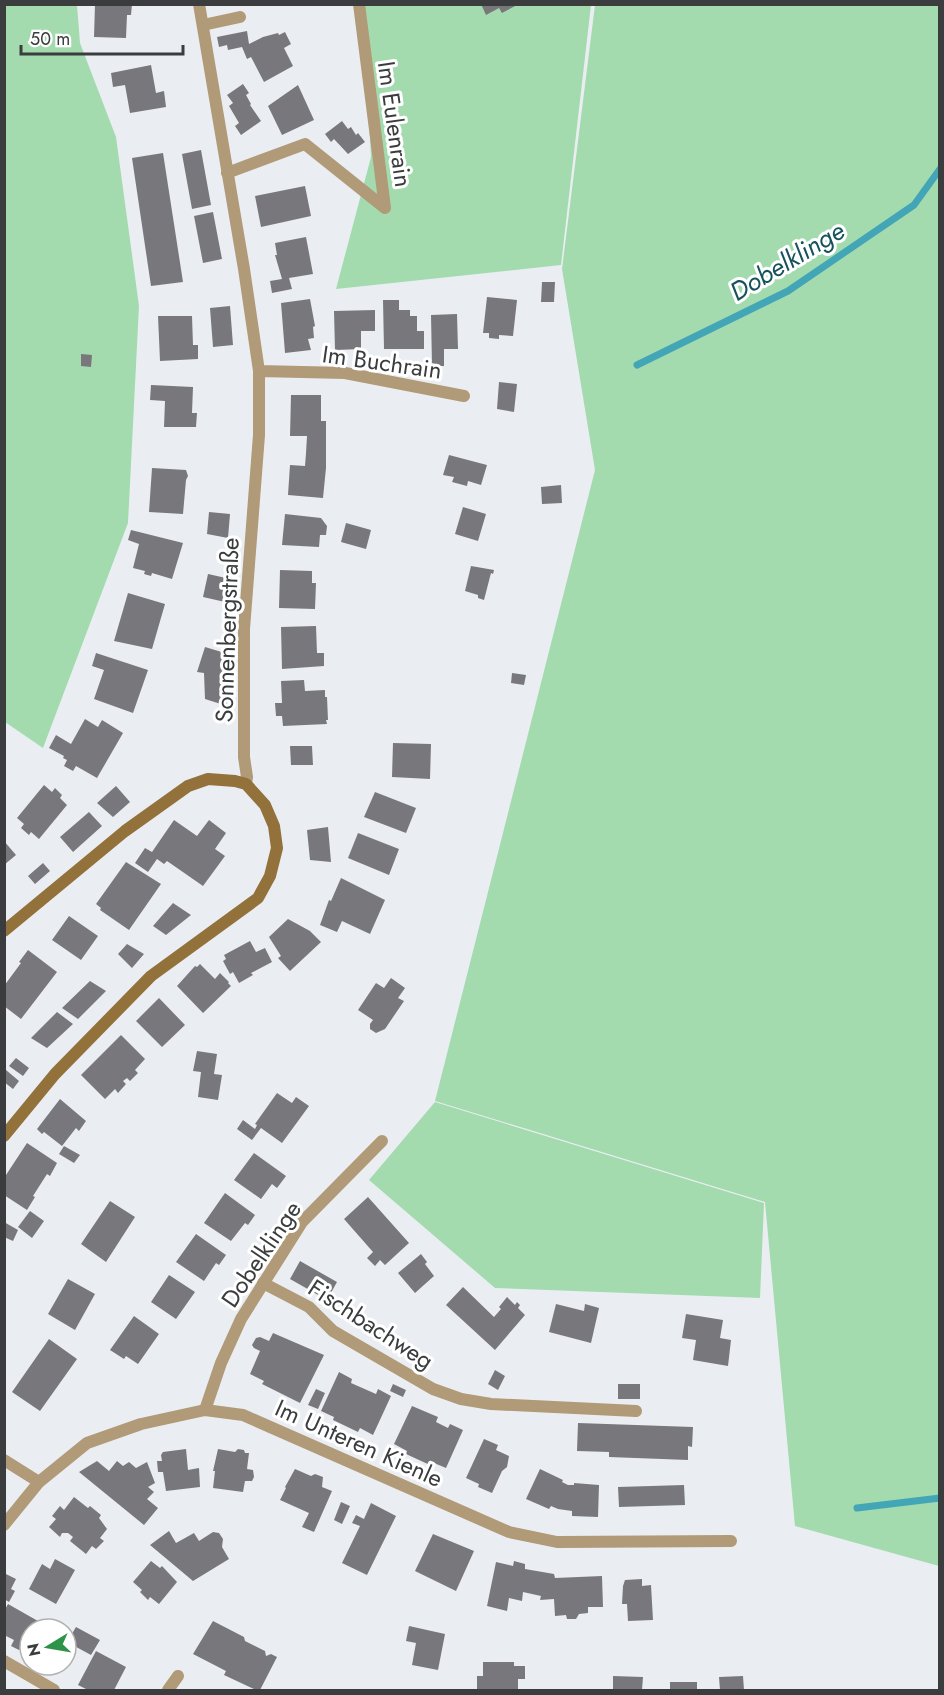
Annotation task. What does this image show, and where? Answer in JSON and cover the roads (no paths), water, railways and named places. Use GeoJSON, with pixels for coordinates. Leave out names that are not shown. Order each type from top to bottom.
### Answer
{"type":"FeatureCollection","features":[{"type":"Feature","properties":{"kind":"street","name":"Sonnenbergstraße"},"geometry":{"type":"LineString","coordinates":[[199,4],[259,371],[259,435],[244,628],[246,784]]}},
{"type":"Feature","properties":{"kind":"street","name":"Im Eulenrain"},"geometry":{"type":"LineString","coordinates":[[227,173],[305,144],[385,208],[358,4]]}},
{"type":"Feature","properties":{"kind":"street"},"geometry":{"type":"LineString","coordinates":[[202,25],[240,17]]}},
{"type":"Feature","properties":{"kind":"street","name":"Im Buchrain"},"geometry":{"type":"LineString","coordinates":[[259,371],[345,373],[464,396]]}},
{"type":"Feature","properties":{"kind":"street"},"geometry":{"type":"LineString","coordinates":[[4,931],[125,831],[188,786],[208,779],[227,779],[246,784],[265,805],[276,836],[275,859],[270,876],[258,898],[151,976],[55,1074],[4,1136]]}},
{"type":"Feature","properties":{"kind":"street","name":"Dobelklinge"},"geometry":{"type":"LineString","coordinates":[[205,1410],[221,1363],[241,1319],[302,1222],[382,1141]]}},
{"type":"Feature","properties":{"kind":"street","name":"Fischbachweg"},"geometry":{"type":"LineString","coordinates":[[263,1283],[309,1307],[333,1331],[433,1389],[461,1399],[491,1404],[636,1411]]}},
{"type":"Feature","properties":{"kind":"street","name":"Im Unteren Kienle"},"geometry":{"type":"LineString","coordinates":[[4,1525],[39,1482],[87,1443],[141,1424],[205,1410],[243,1415],[509,1532],[557,1542],[731,1541]]}},
{"type":"Feature","properties":{"kind":"street"},"geometry":{"type":"LineString","coordinates":[[4,1460],[39,1482]]}},
{"type":"Feature","properties":{"kind":"street"},"geometry":{"type":"LineString","coordinates":[[4,1661],[54,1690]]}},
{"type":"Feature","properties":{"kind":"street"},"geometry":{"type":"LineString","coordinates":[[168,1690],[178,1676]]}},
{"type":"Feature","properties":{"kind":"waterway","name":"Dobelklinge"},"geometry":{"type":"LineString","coordinates":[[637,365],[788,291],[914,205],[940,169]]}},
{"type":"Feature","properties":{"kind":"waterway"},"geometry":{"type":"LineString","coordinates":[[857,1508],[940,1498]]}}]}
